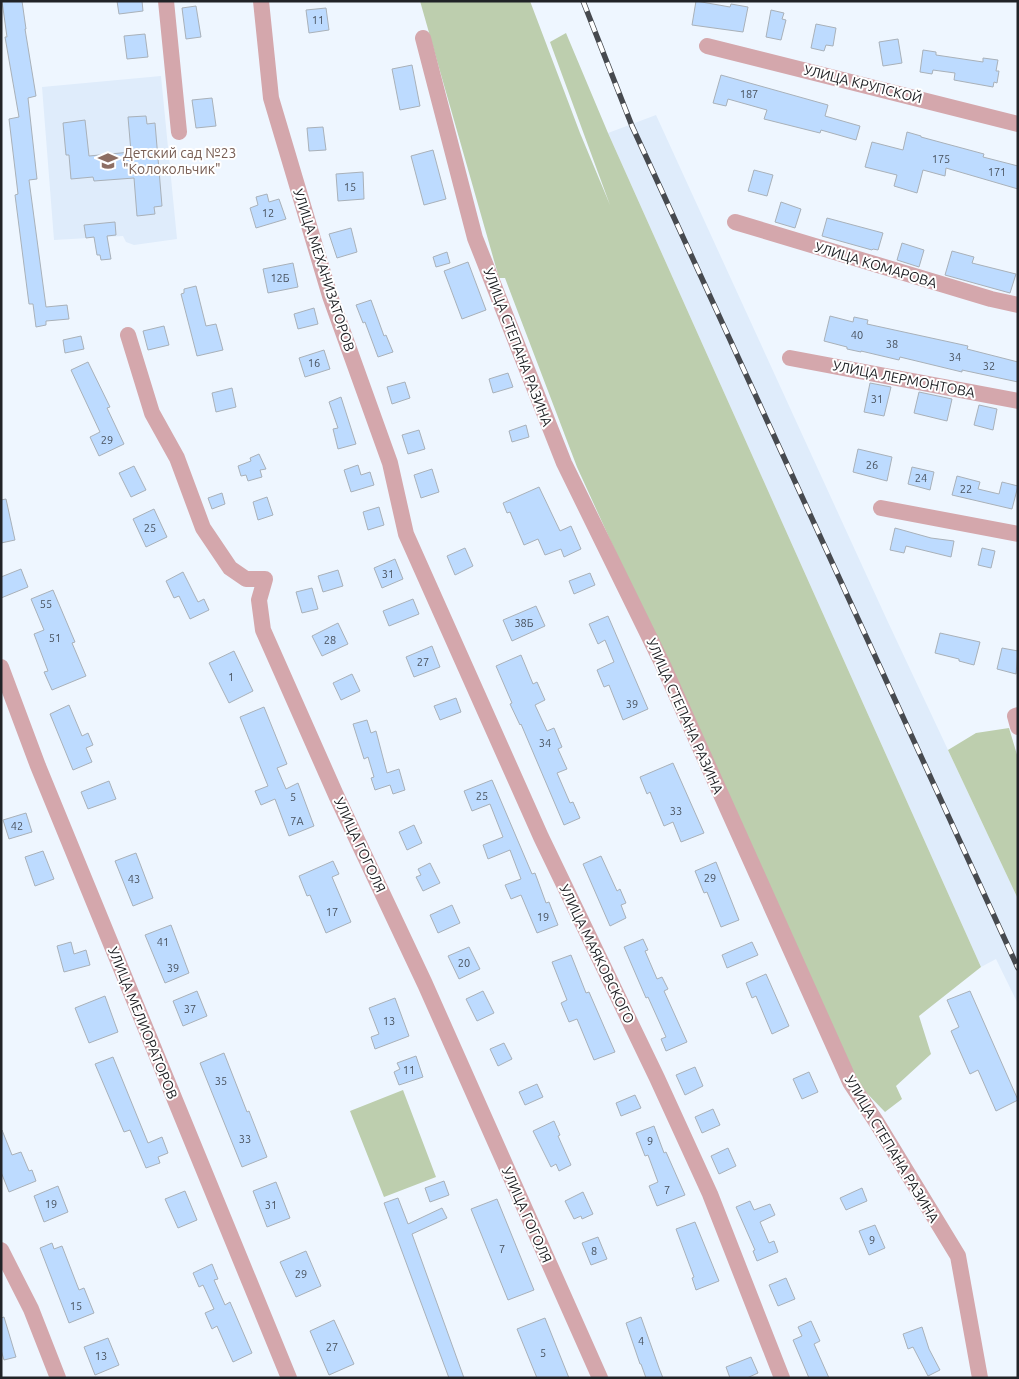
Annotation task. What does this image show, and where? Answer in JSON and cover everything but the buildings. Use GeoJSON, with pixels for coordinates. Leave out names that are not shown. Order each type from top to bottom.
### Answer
{"type":"FeatureCollection","features":[{"type":"Feature","properties":{"kind":"street"},"geometry":{"type":"LineString","coordinates":[[166,1],[179,132]]}},
{"type":"Feature","properties":{"kind":"street","name":"УЛИЦА МЕХАНИЗАТОРОВ"},"geometry":{"type":"LineString","coordinates":[[261,1],[271,98],[330,296],[390,463],[406,534]]}},
{"type":"Feature","properties":{"kind":"street","name":"УЛИЦА СТЕПАНА РАЗИНА"},"geometry":{"type":"LineString","coordinates":[[423,38],[476,238],[564,463],[662,663],[850,1082],[958,1256],[980,1378]]}},
{"type":"Feature","properties":{"kind":"street","name":"УЛИЦА КРУПСКОЙ"},"geometry":{"type":"LineString","coordinates":[[708,46],[1018,124]]}},
{"type":"Feature","properties":{"kind":"street","name":"УЛИЦА КОМАРОВА"},"geometry":{"type":"LineString","coordinates":[[735,222],[991,299],[1018,305]]}},
{"type":"Feature","properties":{"kind":"street","name":"УЛИЦА ГОГОЛЯ"},"geometry":{"type":"LineString","coordinates":[[128,335],[152,413],[177,458],[202,528],[230,568],[246,579],[265,579],[259,600],[263,630],[336,795],[425,984],[600,1378]]}},
{"type":"Feature","properties":{"kind":"street","name":"УЛИЦА ЛЕРМОНТОВА"},"geometry":{"type":"LineString","coordinates":[[790,358],[1018,401]]}},
{"type":"Feature","properties":{"kind":"street"},"geometry":{"type":"LineString","coordinates":[[881,508],[1018,534]]}},
{"type":"Feature","properties":{"kind":"street","name":"УЛИЦА МАЯКОВСКОГО"},"geometry":{"type":"LineString","coordinates":[[406,534],[541,837],[657,1078],[710,1194],[782,1378]]}},
{"type":"Feature","properties":{"kind":"street","name":"УЛИЦА МЕЛИОРАТОРОВ"},"geometry":{"type":"LineString","coordinates":[[1,667],[38,766],[289,1378]]}},
{"type":"Feature","properties":{"kind":"street"},"geometry":{"type":"LineString","coordinates":[[1,1250],[31,1309],[58,1378]]}},
{"type":"Feature","properties":{"kind":"shaded area","name":"Детский сад №23 \"Колокольчик\""},"geometry":{"type":"Polygon","coordinates":[[[161,76],[177,239],[134,245],[126,242],[123,236],[54,240],[42,87],[161,76]]]}},
{"type":"Feature","properties":{"kind":"shaded area"},"geometry":{"type":"Polygon","coordinates":[[[656,115],[887,620],[1018,899],[1018,1004],[996,959],[981,967],[608,133],[656,115]]]}},
{"type":"Feature","properties":{"kind":"green space"},"geometry":{"type":"Polygon","coordinates":[[[420,1],[530,1],[580,133],[610,205],[550,42],[566,33],[608,133],[981,967],[919,1016],[931,1054],[896,1086],[902,1099],[885,1112],[858,1084],[577,467],[505,278],[499,278],[420,1]]]}},
{"type":"Feature","properties":{"kind":"green space"},"geometry":{"type":"Polygon","coordinates":[[[1009,728],[1018,758],[1018,899],[948,750],[976,733],[1009,728]]]}},
{"type":"Feature","properties":{"kind":"green space"},"geometry":{"type":"Polygon","coordinates":[[[403,1090],[436,1177],[384,1197],[350,1111],[403,1090]]]}},
{"type":"Feature","properties":{"kind":"railway"},"geometry":{"type":"LineString","coordinates":[[583,1],[632,126],[1018,968]]}},
{"type":"Feature","properties":{"kind":"place","name":"Детский сад №23 \"Колокольчик\""},"geometry":{"type":"Point","coordinates":[108,161]}}]}
